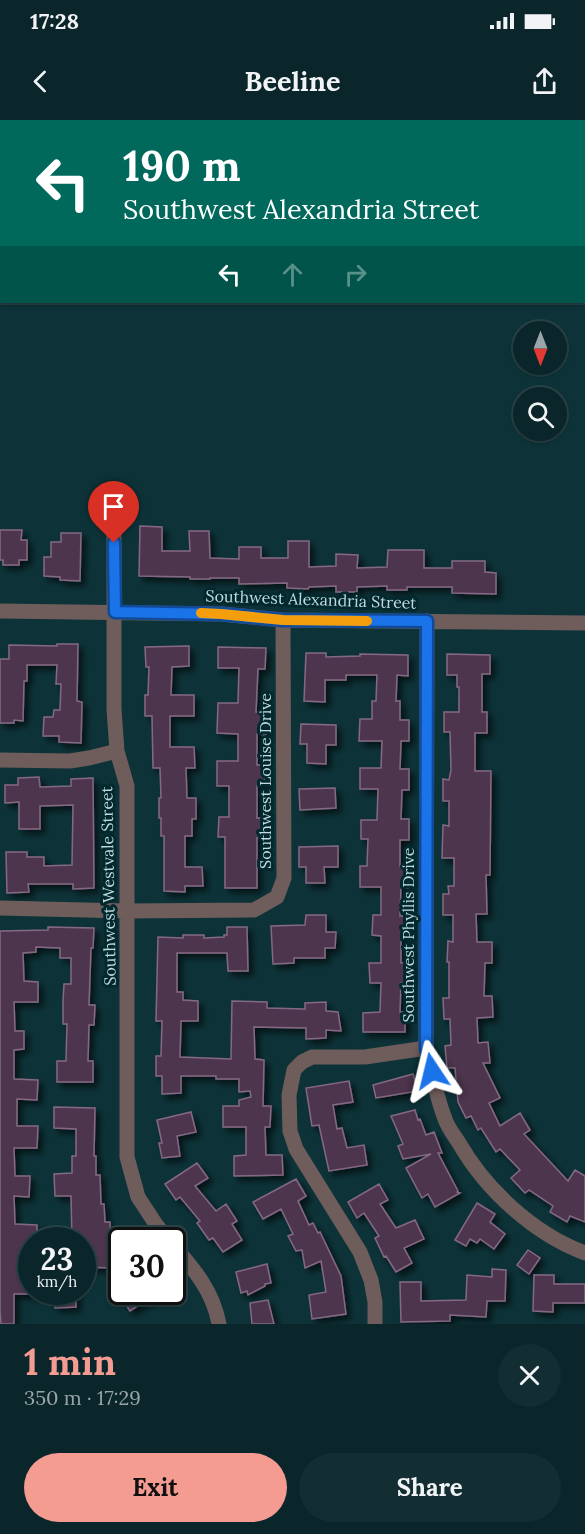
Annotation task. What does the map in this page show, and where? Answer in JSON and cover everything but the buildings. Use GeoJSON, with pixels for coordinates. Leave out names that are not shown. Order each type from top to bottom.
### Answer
{"type":"FeatureCollection","features":[{"type":"Feature","properties":{"kind":"street","name":"Southwest Westvale Street"},"geometry":{"type":"LineString","coordinates":[[114,521],[114,709],[117,751],[127,786],[127,1157],[138,1197],[158,1227]]}},
{"type":"Feature","properties":{"kind":"street","name":"Southwest Alexandria Street"},"geometry":{"type":"LineString","coordinates":[[0,610],[221,614],[283,620],[585,623]]}},
{"type":"Feature","properties":{"kind":"street","name":"Southwest Louise Drive"},"geometry":{"type":"LineString","coordinates":[[0,908],[127,911],[254,910],[277,897],[284,878],[283,620]]}},
{"type":"Feature","properties":{"kind":"street","name":"Southwest Phyllis Drive"},"geometry":{"type":"LineString","coordinates":[[427,621],[426,1048],[437,1094],[446,1121],[467,1157],[493,1190],[537,1228],[585,1253]]}},
{"type":"Feature","properties":{"kind":"street"},"geometry":{"type":"LineString","coordinates":[[0,760],[70,761],[117,751]]}},
{"type":"Feature","properties":{"kind":"street"},"geometry":{"type":"LineString","coordinates":[[375,1324],[375,1302],[371,1280],[360,1252],[296,1149],[290,1131],[291,1080],[294,1070],[302,1062],[312,1057],[365,1057],[426,1048]]}},
{"type":"Feature","properties":{"kind":"street"},"geometry":{"type":"LineString","coordinates":[[186,1260],[200,1276],[217,1312],[219,1324]]}},
{"type":"Feature","properties":{"kind":"slow traffic"},"geometry":{"type":"LineString","coordinates":[[201,613],[283,620],[367,621]]}},
{"type":"Feature","properties":{"kind":"route"},"geometry":{"type":"LineString","coordinates":[[114,543],[115,612],[221,614],[283,620],[427,621],[426,1048],[432,1071]]}}]}
